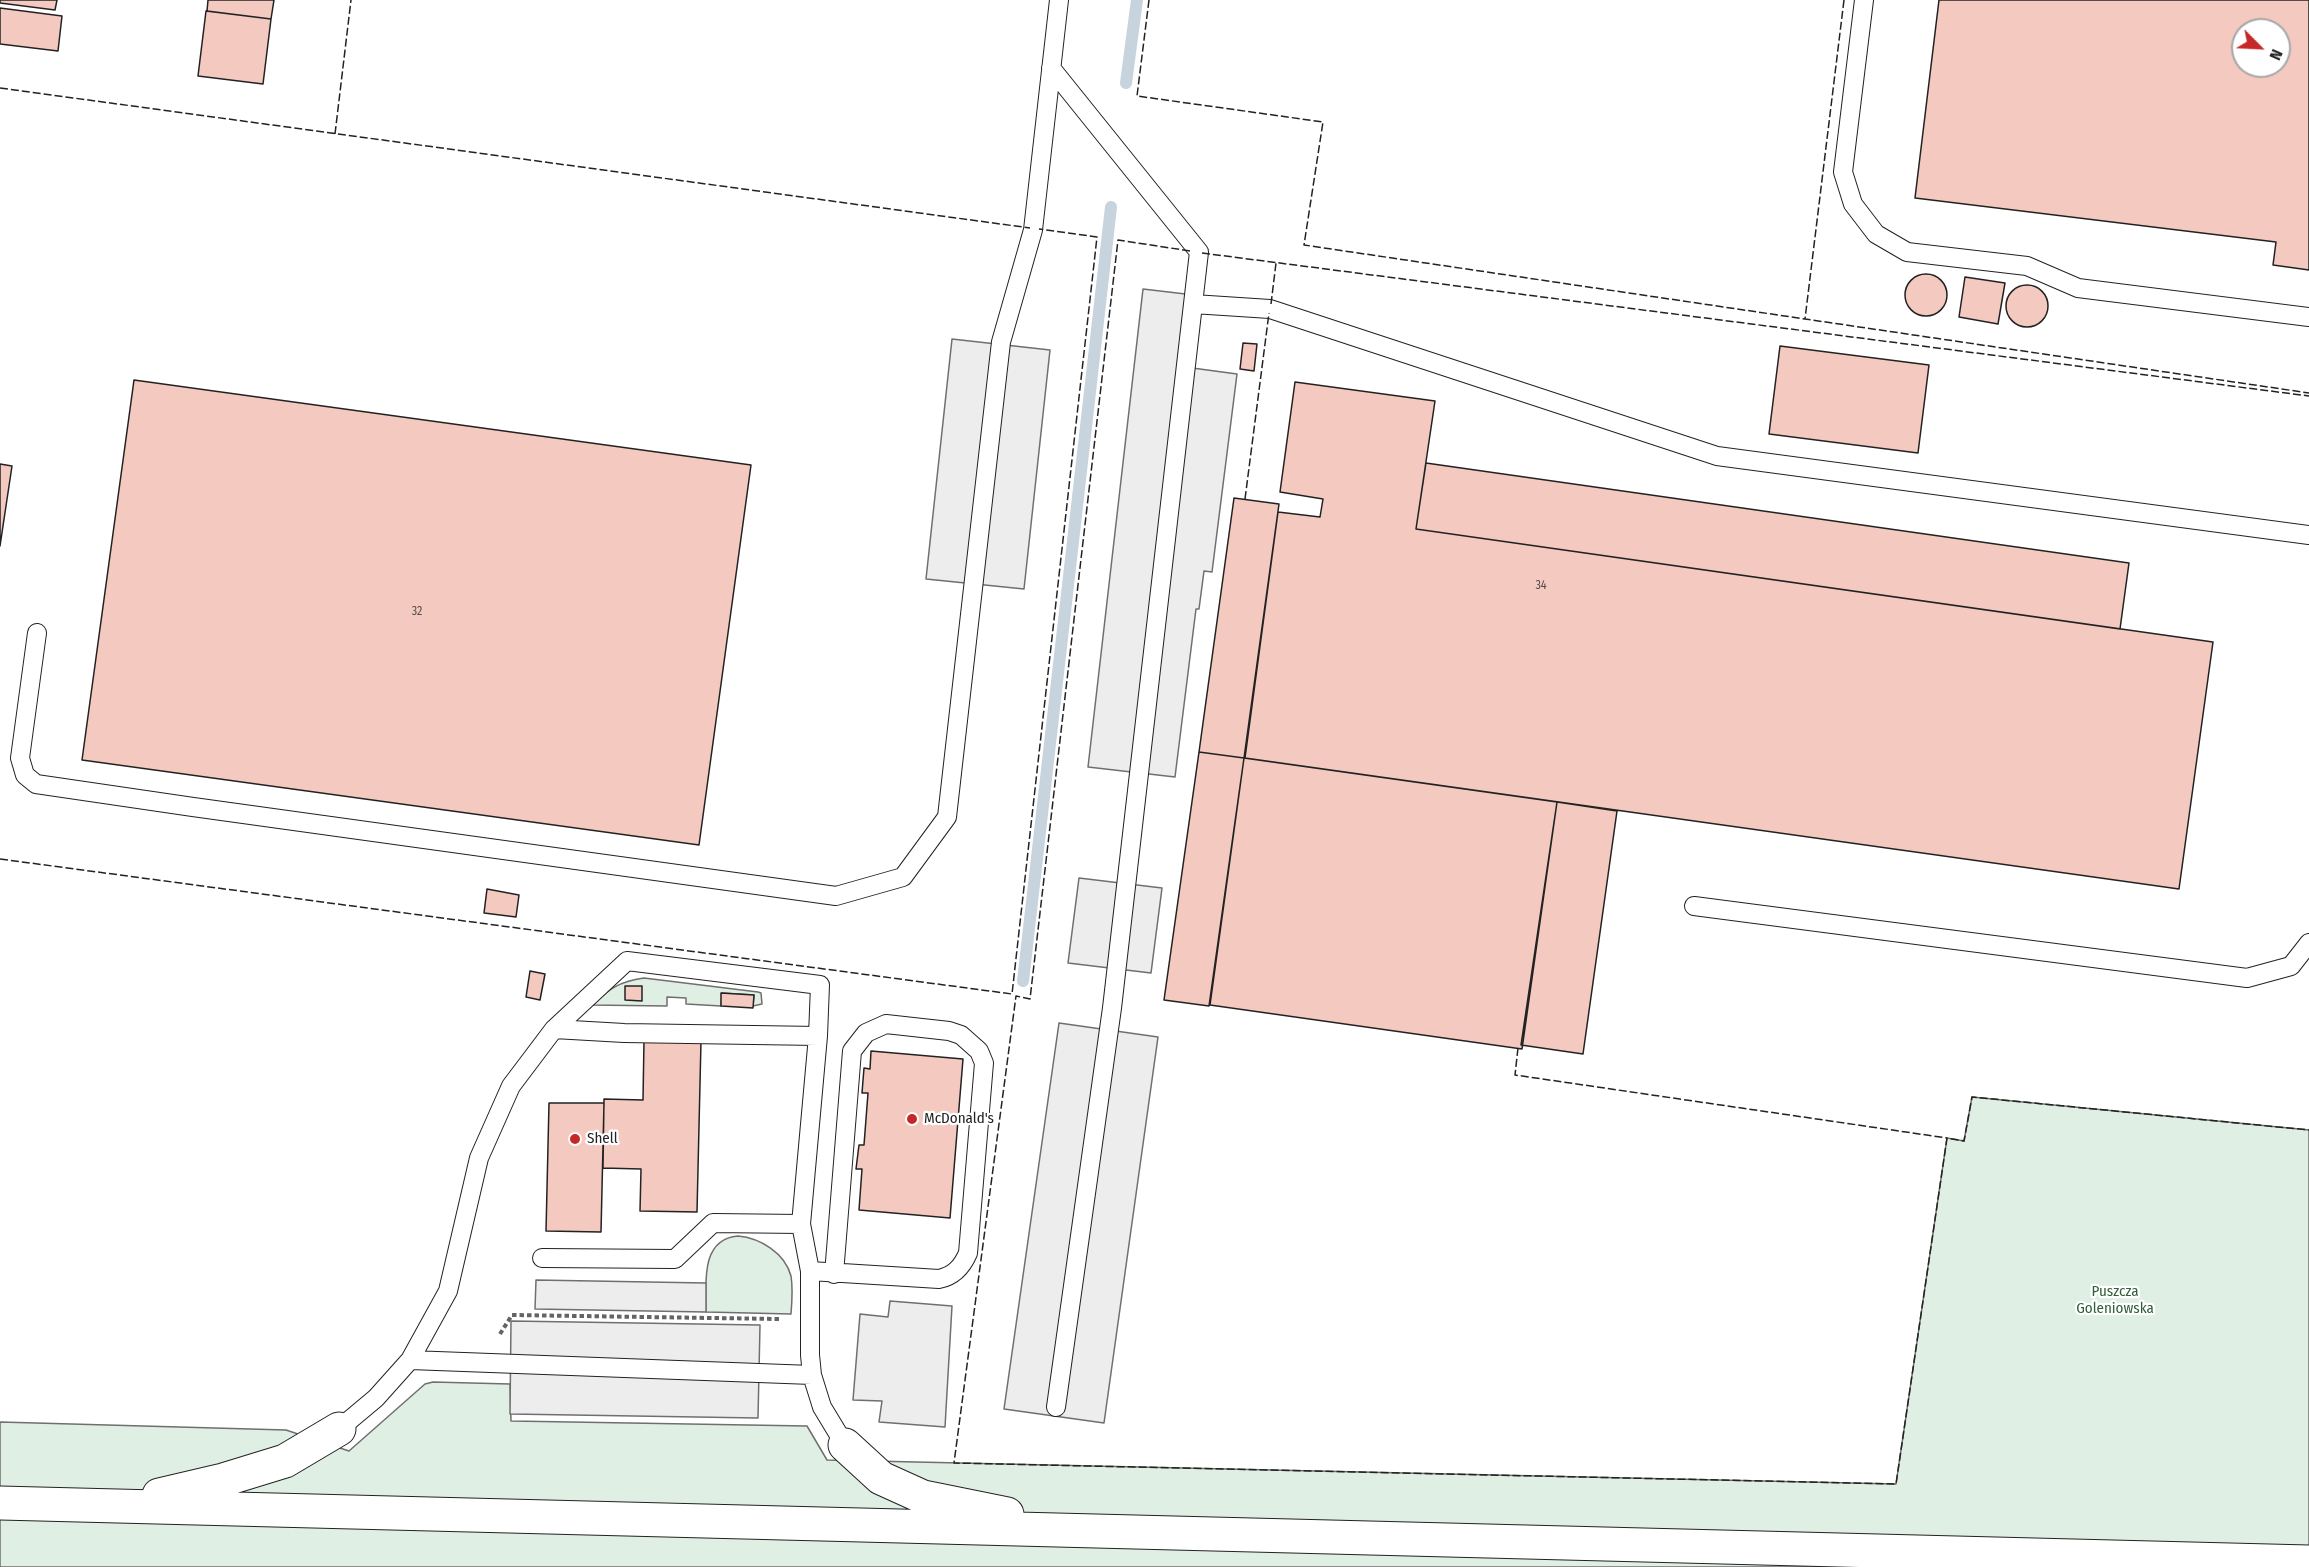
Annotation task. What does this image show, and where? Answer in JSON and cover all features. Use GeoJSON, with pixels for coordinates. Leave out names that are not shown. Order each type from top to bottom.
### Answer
{"type":"FeatureCollection","features":[{"type":"Feature","properties":{"kind":"highway"},"geometry":{"type":"LineString","coordinates":[[110,1506],[222,1480],[285,1461],[339,1430]]}},
{"type":"Feature","properties":{"kind":"highway"},"geometry":{"type":"LineString","coordinates":[[844,1445],[881,1478],[923,1497],[1072,1530]]}},
{"type":"Feature","properties":{"kind":"highway"},"geometry":{"type":"LineString","coordinates":[[0,1503],[2309,1562]]}},
{"type":"Feature","properties":{"kind":"lane"},"geometry":{"type":"LineString","coordinates":[[37,633],[20,758],[25,775],[36,784],[836,896],[903,877],[947,817],[1001,342],[1033,230],[1059,0]]}},
{"type":"Feature","properties":{"kind":"lane"},"geometry":{"type":"LineString","coordinates":[[1864,0],[1843,172],[1853,204],[1876,234],[1907,252],[2027,266],[2078,288],[2309,317]]}},
{"type":"Feature","properties":{"kind":"lane"},"geometry":{"type":"LineString","coordinates":[[1051,68],[1199,252],[1112,1008],[1056,1407]]}},
{"type":"Feature","properties":{"kind":"lane"},"geometry":{"type":"LineString","coordinates":[[1193,304],[1270,309],[1717,456],[2309,535]]}},
{"type":"Feature","properties":{"kind":"lane"},"geometry":{"type":"LineString","coordinates":[[1694,906],[2247,978],[2291,966],[2309,943]]}},
{"type":"Feature","properties":{"kind":"lane"},"geometry":{"type":"LineString","coordinates":[[339,1430],[376,1398],[410,1360],[448,1291],[479,1158],[511,1086],[554,1029],[627,962],[820,985],[818,1036],[801,1224],[810,1271],[809,1320],[812,1375],[822,1407],[844,1445]]}},
{"type":"Feature","properties":{"kind":"lane"},"geometry":{"type":"LineString","coordinates":[[810,1271],[834,1274],[911,1278],[948,1277],[964,1263],[968,1253],[984,1063],[979,1051],[961,1035],[949,1031],[886,1024],[866,1033],[852,1052],[834,1274]]}},
{"type":"Feature","properties":{"kind":"lane"},"geometry":{"type":"LineString","coordinates":[[554,1029],[624,1033],[818,1036]]}},
{"type":"Feature","properties":{"kind":"lane"},"geometry":{"type":"LineString","coordinates":[[542,1258],[675,1259],[713,1223],[801,1224]]}},
{"type":"Feature","properties":{"kind":"lane"},"geometry":{"type":"LineString","coordinates":[[410,1360],[812,1375]]}},
{"type":"Feature","properties":{"kind":"path"},"geometry":{"type":"LineString","coordinates":[[483,1363],[512,1314],[809,1320]]}},
{"type":"Feature","properties":{"kind":"green space"},"geometry":{"type":"Polygon","coordinates":[[[644,978],[758,992],[761,993],[762,1004],[753,1006],[754,995],[722,993],[721,1006],[686,1004],[686,998],[667,997],[667,1006],[591,1005],[615,987],[644,978]]]}},
{"type":"Feature","properties":{"kind":"green space","name":"Puszcza Goleniowska"},"geometry":{"type":"Polygon","coordinates":[[[1972,1097],[2309,1130],[2309,1567],[0,1567],[0,1422],[286,1430],[349,1451],[425,1384],[433,1382],[510,1384],[511,1421],[807,1426],[827,1460],[1896,1484],[1947,1138],[1964,1141],[1972,1097]]]}},
{"type":"Feature","properties":{"kind":"green space"},"geometry":{"type":"Polygon","coordinates":[[[738,1236],[763,1243],[783,1260],[791,1276],[791,1314],[706,1312],[706,1276],[711,1254],[717,1245],[726,1239],[738,1236]]]}},
{"type":"Feature","properties":{"kind":"shaded area"},"geometry":{"type":"Polygon","coordinates":[[[1143,289],[1194,295],[1185,367],[1237,374],[1212,572],[1204,571],[1199,609],[1196,609],[1175,777],[1088,767],[1143,289]]]}},
{"type":"Feature","properties":{"kind":"shaded area"},"geometry":{"type":"Polygon","coordinates":[[[952,339],[1050,350],[1024,589],[926,579],[952,339]]]}},
{"type":"Feature","properties":{"kind":"shaded area"},"geometry":{"type":"Polygon","coordinates":[[[1079,878],[1162,888],[1151,973],[1068,963],[1079,878]]]}},
{"type":"Feature","properties":{"kind":"shaded area"},"geometry":{"type":"Polygon","coordinates":[[[1059,1023],[1158,1037],[1104,1423],[1004,1409],[1059,1023]]]}},
{"type":"Feature","properties":{"kind":"shaded area"},"geometry":{"type":"Polygon","coordinates":[[[536,1280],[706,1283],[706,1312],[535,1309],[536,1280]]]}},
{"type":"Feature","properties":{"kind":"shaded area"},"geometry":{"type":"Polygon","coordinates":[[[890,1301],[952,1306],[945,1427],[879,1422],[882,1401],[853,1400],[860,1314],[888,1317],[890,1301]]]}},
{"type":"Feature","properties":{"kind":"shaded area"},"geometry":{"type":"Polygon","coordinates":[[[511,1321],[760,1325],[758,1418],[510,1414],[511,1321]]]}},
{"type":"Feature","properties":{"kind":"building"},"geometry":{"type":"Polygon","coordinates":[[[0,0],[57,0],[55,10],[0,3],[0,0]]]}},
{"type":"Feature","properties":{"kind":"building"},"geometry":{"type":"Polygon","coordinates":[[[208,0],[274,0],[271,19],[207,11],[208,0]]]}},
{"type":"Feature","properties":{"kind":"building"},"geometry":{"type":"Polygon","coordinates":[[[1939,0],[2309,0],[2309,270],[2273,265],[2276,242],[1915,198],[1939,0]]]}},
{"type":"Feature","properties":{"kind":"building"},"geometry":{"type":"Polygon","coordinates":[[[0,8],[62,16],[58,51],[0,44],[0,8]]]}},
{"type":"Feature","properties":{"kind":"building"},"geometry":{"type":"Polygon","coordinates":[[[206,11],[271,19],[263,84],[198,76],[206,11]]]}},
{"type":"Feature","properties":{"kind":"building"},"geometry":{"type":"Polygon","coordinates":[[[1926,274],[1934,275],[1941,280],[1946,287],[1946,303],[1941,310],[1934,315],[1926,316],[1918,315],[1911,310],[1906,303],[1905,295],[1906,287],[1911,280],[1918,275],[1926,274]]]}},
{"type":"Feature","properties":{"kind":"building"},"geometry":{"type":"Polygon","coordinates":[[[1965,277],[2005,283],[1998,324],[1959,317],[1965,277]]]}},
{"type":"Feature","properties":{"kind":"building"},"geometry":{"type":"Polygon","coordinates":[[[2027,285],[2035,286],[2042,291],[2047,298],[2047,314],[2042,321],[2035,326],[2027,327],[2019,326],[2012,321],[2007,314],[2006,306],[2007,298],[2012,291],[2019,286],[2027,285]]]}},
{"type":"Feature","properties":{"kind":"building"},"geometry":{"type":"Polygon","coordinates":[[[1243,343],[1257,344],[1254,371],[1240,369],[1243,343]]]}},
{"type":"Feature","properties":{"kind":"building"},"geometry":{"type":"Polygon","coordinates":[[[1780,346],[1929,365],[1918,453],[1769,434],[1780,346]]]}},
{"type":"Feature","properties":{"kind":"building"},"geometry":{"type":"Polygon","coordinates":[[[134,380],[751,465],[699,845],[82,760],[134,380]]]}},
{"type":"Feature","properties":{"kind":"building"},"geometry":{"type":"Polygon","coordinates":[[[1295,382],[1435,401],[1416,529],[2213,642],[2179,889],[1245,758],[1278,512],[1320,517],[1323,499],[1280,492],[1295,382]]]}},
{"type":"Feature","properties":{"kind":"building"},"geometry":{"type":"Polygon","coordinates":[[[1426,463],[2129,563],[2120,629],[1416,529],[1426,463]]]}},
{"type":"Feature","properties":{"kind":"building"},"geometry":{"type":"Polygon","coordinates":[[[0,464],[12,466],[0,546],[0,464]]]}},
{"type":"Feature","properties":{"kind":"building"},"geometry":{"type":"Polygon","coordinates":[[[1234,498],[1279,504],[1244,758],[1199,752],[1234,498]]]}},
{"type":"Feature","properties":{"kind":"building"},"geometry":{"type":"Polygon","coordinates":[[[1199,752],[1244,758],[1209,1006],[1164,1000],[1199,752]]]}},
{"type":"Feature","properties":{"kind":"building"},"geometry":{"type":"Polygon","coordinates":[[[1244,758],[1557,802],[1522,1049],[1210,1005],[1244,758]]]}},
{"type":"Feature","properties":{"kind":"building"},"geometry":{"type":"Polygon","coordinates":[[[1557,802],[1617,811],[1583,1054],[1521,1045],[1557,802]]]}},
{"type":"Feature","properties":{"kind":"building"},"geometry":{"type":"Polygon","coordinates":[[[487,889],[519,895],[516,917],[484,913],[487,889]]]}},
{"type":"Feature","properties":{"kind":"building"},"geometry":{"type":"Polygon","coordinates":[[[530,971],[545,974],[540,1000],[526,997],[530,971]]]}},
{"type":"Feature","properties":{"kind":"building"},"geometry":{"type":"Polygon","coordinates":[[[625,986],[642,986],[642,1001],[625,1000],[625,986]]]}},
{"type":"Feature","properties":{"kind":"building"},"geometry":{"type":"Polygon","coordinates":[[[721,993],[754,995],[753,1008],[721,1006],[721,993]]]}},
{"type":"Feature","properties":{"kind":"building"},"geometry":{"type":"Polygon","coordinates":[[[644,1040],[701,1041],[697,1212],[640,1211],[641,1169],[603,1168],[604,1099],[643,1100],[644,1040]]]}},
{"type":"Feature","properties":{"kind":"building","name":"McDonald's"},"geometry":{"type":"Polygon","coordinates":[[[871,1051],[963,1059],[950,1218],[859,1210],[862,1169],[856,1169],[859,1145],[864,1145],[868,1093],[862,1093],[864,1068],[870,1069],[871,1051]]]}},
{"type":"Feature","properties":{"kind":"building","name":"Shell"},"geometry":{"type":"Polygon","coordinates":[[[549,1103],[604,1103],[601,1232],[546,1231],[549,1103]]]}},
{"type":"Feature","properties":{"kind":"waterway"},"geometry":{"type":"LineString","coordinates":[[1126,83],[1137,0]]}},
{"type":"Feature","properties":{"kind":"waterway"},"geometry":{"type":"LineString","coordinates":[[1023,981],[1111,207]]}},
{"type":"Feature","properties":{"kind":"fence"},"geometry":{"type":"LineString","coordinates":[[335,134],[351,0]]}},
{"type":"Feature","properties":{"kind":"fence"},"geometry":{"type":"LineString","coordinates":[[1149,0],[1137,96],[1323,122],[1304,245],[1805,319]]}},
{"type":"Feature","properties":{"kind":"fence"},"geometry":{"type":"LineString","coordinates":[[1844,0],[1805,319],[2309,393]]}},
{"type":"Feature","properties":{"kind":"fence"},"geometry":{"type":"LineString","coordinates":[[0,88],[1030,228]]}},
{"type":"Feature","properties":{"kind":"fence"},"geometry":{"type":"LineString","coordinates":[[0,859],[1012,994],[1097,237],[1039,229]]}},
{"type":"Feature","properties":{"kind":"fence"},"geometry":{"type":"LineString","coordinates":[[1190,251],[1118,240],[1030,999],[1016,996],[954,1463],[1896,1484],[1947,1138],[1964,1141],[1972,1097],[2309,1130]]}},
{"type":"Feature","properties":{"kind":"fence"},"geometry":{"type":"LineString","coordinates":[[1202,253],[2309,396]]}},
{"type":"Feature","properties":{"kind":"fence"},"geometry":{"type":"LineString","coordinates":[[1271,304],[1276,263]]}},
{"type":"Feature","properties":{"kind":"fence"},"geometry":{"type":"LineString","coordinates":[[1245,499],[1269,313]]}},
{"type":"Feature","properties":{"kind":"fence"},"geometry":{"type":"LineString","coordinates":[[1518,1048],[1515,1075],[1947,1138]]}},
{"type":"Feature","properties":{"kind":"place","name":"McDonald's"},"geometry":{"type":"Point","coordinates":[912,1119]}},
{"type":"Feature","properties":{"kind":"place","name":"Shell"},"geometry":{"type":"Point","coordinates":[575,1139]}}]}
